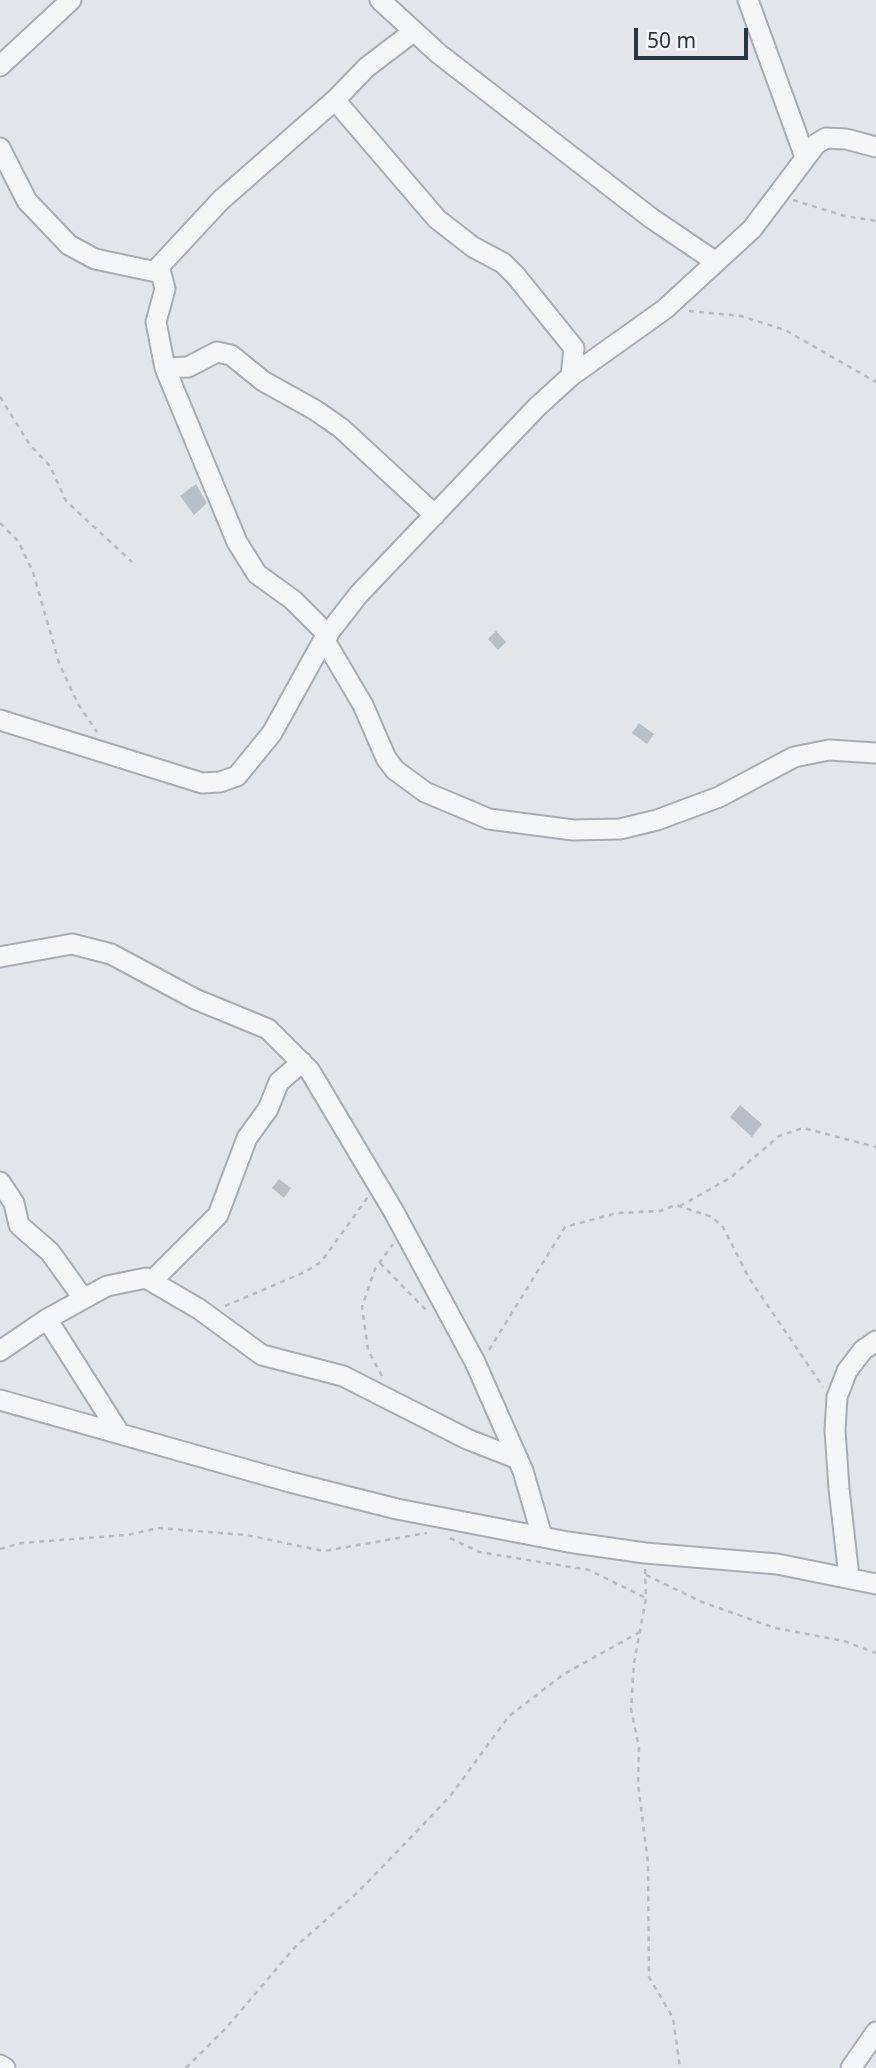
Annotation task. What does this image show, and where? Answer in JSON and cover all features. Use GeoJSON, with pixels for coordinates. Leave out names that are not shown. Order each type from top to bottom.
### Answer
{"type":"FeatureCollection","features":[{"type":"Feature","properties":{"kind":"street"},"geometry":{"type":"LineString","coordinates":[[0,66],[71,0]]}},
{"type":"Feature","properties":{"kind":"street"},"geometry":{"type":"LineString","coordinates":[[380,0],[413,32],[651,218],[716,262]]}},
{"type":"Feature","properties":{"kind":"street"},"geometry":{"type":"LineString","coordinates":[[748,0],[805,157]]}},
{"type":"Feature","properties":{"kind":"street"},"geometry":{"type":"LineString","coordinates":[[155,271],[221,200],[335,100],[367,67],[413,32]]}},
{"type":"Feature","properties":{"kind":"street"},"geometry":{"type":"LineString","coordinates":[[335,100],[437,219],[473,247],[503,263],[516,276],[573,348],[571,376]]}},
{"type":"Feature","properties":{"kind":"street"},"geometry":{"type":"LineString","coordinates":[[0,720],[202,783],[220,782],[237,776],[272,733],[326,637],[359,594],[537,407],[571,376],[665,309],[752,229],[805,157],[826,138],[846,139],[876,147]]}},
{"type":"Feature","properties":{"kind":"street"},"geometry":{"type":"LineString","coordinates":[[0,148],[16,186],[69,245],[96,259],[161,273],[165,289],[156,322],[165,368],[247,562],[313,618],[363,705],[386,758],[395,770],[425,792],[489,819],[573,830],[620,829],[657,820],[719,797],[794,757],[829,750],[876,753]]}},
{"type":"Feature","properties":{"kind":"street"},"geometry":{"type":"LineString","coordinates":[[165,368],[188,367],[217,352],[231,355],[264,381],[341,428],[435,515]]}},
{"type":"Feature","properties":{"kind":"street"},"geometry":{"type":"LineString","coordinates":[[0,957],[72,944],[111,954],[195,999],[268,1029],[302,1062],[310,1071],[404,1231],[477,1367],[518,1459],[536,1506],[542,1536]]}},
{"type":"Feature","properties":{"kind":"street"},"geometry":{"type":"LineString","coordinates":[[153,1280],[218,1215],[247,1138],[268,1109],[279,1082],[302,1062]]}},
{"type":"Feature","properties":{"kind":"street"},"geometry":{"type":"LineString","coordinates":[[0,1182],[14,1203],[19,1225],[50,1252],[83,1298]]}},
{"type":"Feature","properties":{"kind":"street"},"geometry":{"type":"LineString","coordinates":[[0,1351],[83,1298],[128,1280],[153,1280],[262,1355],[343,1376],[467,1440],[518,1459]]}},
{"type":"Feature","properties":{"kind":"street"},"geometry":{"type":"LineString","coordinates":[[47,1319],[120,1433]]}},
{"type":"Feature","properties":{"kind":"street"},"geometry":{"type":"LineString","coordinates":[[849,1577],[839,1489],[837,1407],[847,1371],[863,1350],[876,1341]]}},
{"type":"Feature","properties":{"kind":"street"},"geometry":{"type":"LineString","coordinates":[[0,1400],[290,1482],[397,1509],[639,1553],[777,1564],[876,1584]]}},
{"type":"Feature","properties":{"kind":"street"},"geometry":{"type":"LineString","coordinates":[[850,2068],[876,2032]]}},
{"type":"Feature","properties":{"kind":"street"},"geometry":{"type":"LineString","coordinates":[[0,2064],[5,2068]]}},
{"type":"Feature","properties":{"kind":"path"},"geometry":{"type":"LineString","coordinates":[[776,195],[845,216],[876,221]]}},
{"type":"Feature","properties":{"kind":"path"},"geometry":{"type":"LineString","coordinates":[[665,309],[741,316],[785,330],[876,382]]}},
{"type":"Feature","properties":{"kind":"path"},"geometry":{"type":"LineString","coordinates":[[0,397],[30,445],[50,466],[65,501],[132,562]]}},
{"type":"Feature","properties":{"kind":"path"},"geometry":{"type":"LineString","coordinates":[[0,523],[18,541],[33,572],[51,640],[78,705],[115,754]]}},
{"type":"Feature","properties":{"kind":"path"},"geometry":{"type":"LineString","coordinates":[[477,1367],[514,1313],[565,1227],[617,1213],[660,1211],[680,1206],[730,1178],[779,1136],[803,1128],[876,1147]]}},
{"type":"Feature","properties":{"kind":"path"},"geometry":{"type":"LineString","coordinates":[[204,1313],[305,1272],[321,1262],[362,1201],[379,1189]]}},
{"type":"Feature","properties":{"kind":"path"},"geometry":{"type":"LineString","coordinates":[[680,1206],[712,1217],[723,1227],[749,1278],[837,1407]]}},
{"type":"Feature","properties":{"kind":"path"},"geometry":{"type":"LineString","coordinates":[[388,1384],[368,1350],[362,1307],[366,1289],[380,1263],[404,1231]]}},
{"type":"Feature","properties":{"kind":"path"},"geometry":{"type":"LineString","coordinates":[[380,1263],[432,1315]]}},
{"type":"Feature","properties":{"kind":"path"},"geometry":{"type":"LineString","coordinates":[[0,1549],[20,1543],[127,1535],[159,1528],[246,1535],[324,1551],[432,1532]]}},
{"type":"Feature","properties":{"kind":"path"},"geometry":{"type":"LineString","coordinates":[[446,1536],[479,1552],[589,1570],[646,1598]]}},
{"type":"Feature","properties":{"kind":"path"},"geometry":{"type":"LineString","coordinates":[[639,1553],[646,1575],[646,1598],[631,1709],[639,1748],[638,1784],[648,1863],[649,1977],[673,2018],[680,2068]]}},
{"type":"Feature","properties":{"kind":"path"},"geometry":{"type":"LineString","coordinates":[[646,1575],[702,1602],[743,1614],[775,1628],[844,1641],[876,1653]]}},
{"type":"Feature","properties":{"kind":"path"},"geometry":{"type":"LineString","coordinates":[[186,2068],[234,2020],[296,1946],[358,1892],[451,1795],[509,1716],[564,1674],[640,1632]]}},
{"type":"Feature","properties":{"kind":"building"},"geometry":{"type":"Polygon","coordinates":[[[196,484],[207,503],[194,515],[180,496],[196,484]]]}},
{"type":"Feature","properties":{"kind":"building"},"geometry":{"type":"Polygon","coordinates":[[[496,631],[506,642],[498,650],[488,639],[496,631]]]}},
{"type":"Feature","properties":{"kind":"building"},"geometry":{"type":"Polygon","coordinates":[[[639,723],[654,734],[647,744],[632,733],[639,723]]]}},
{"type":"Feature","properties":{"kind":"building"},"geometry":{"type":"Polygon","coordinates":[[[740,1105],[762,1124],[752,1137],[730,1117],[740,1105]]]}},
{"type":"Feature","properties":{"kind":"building"},"geometry":{"type":"Polygon","coordinates":[[[279,1179],[291,1188],[284,1198],[272,1188],[279,1179]]]}}]}
